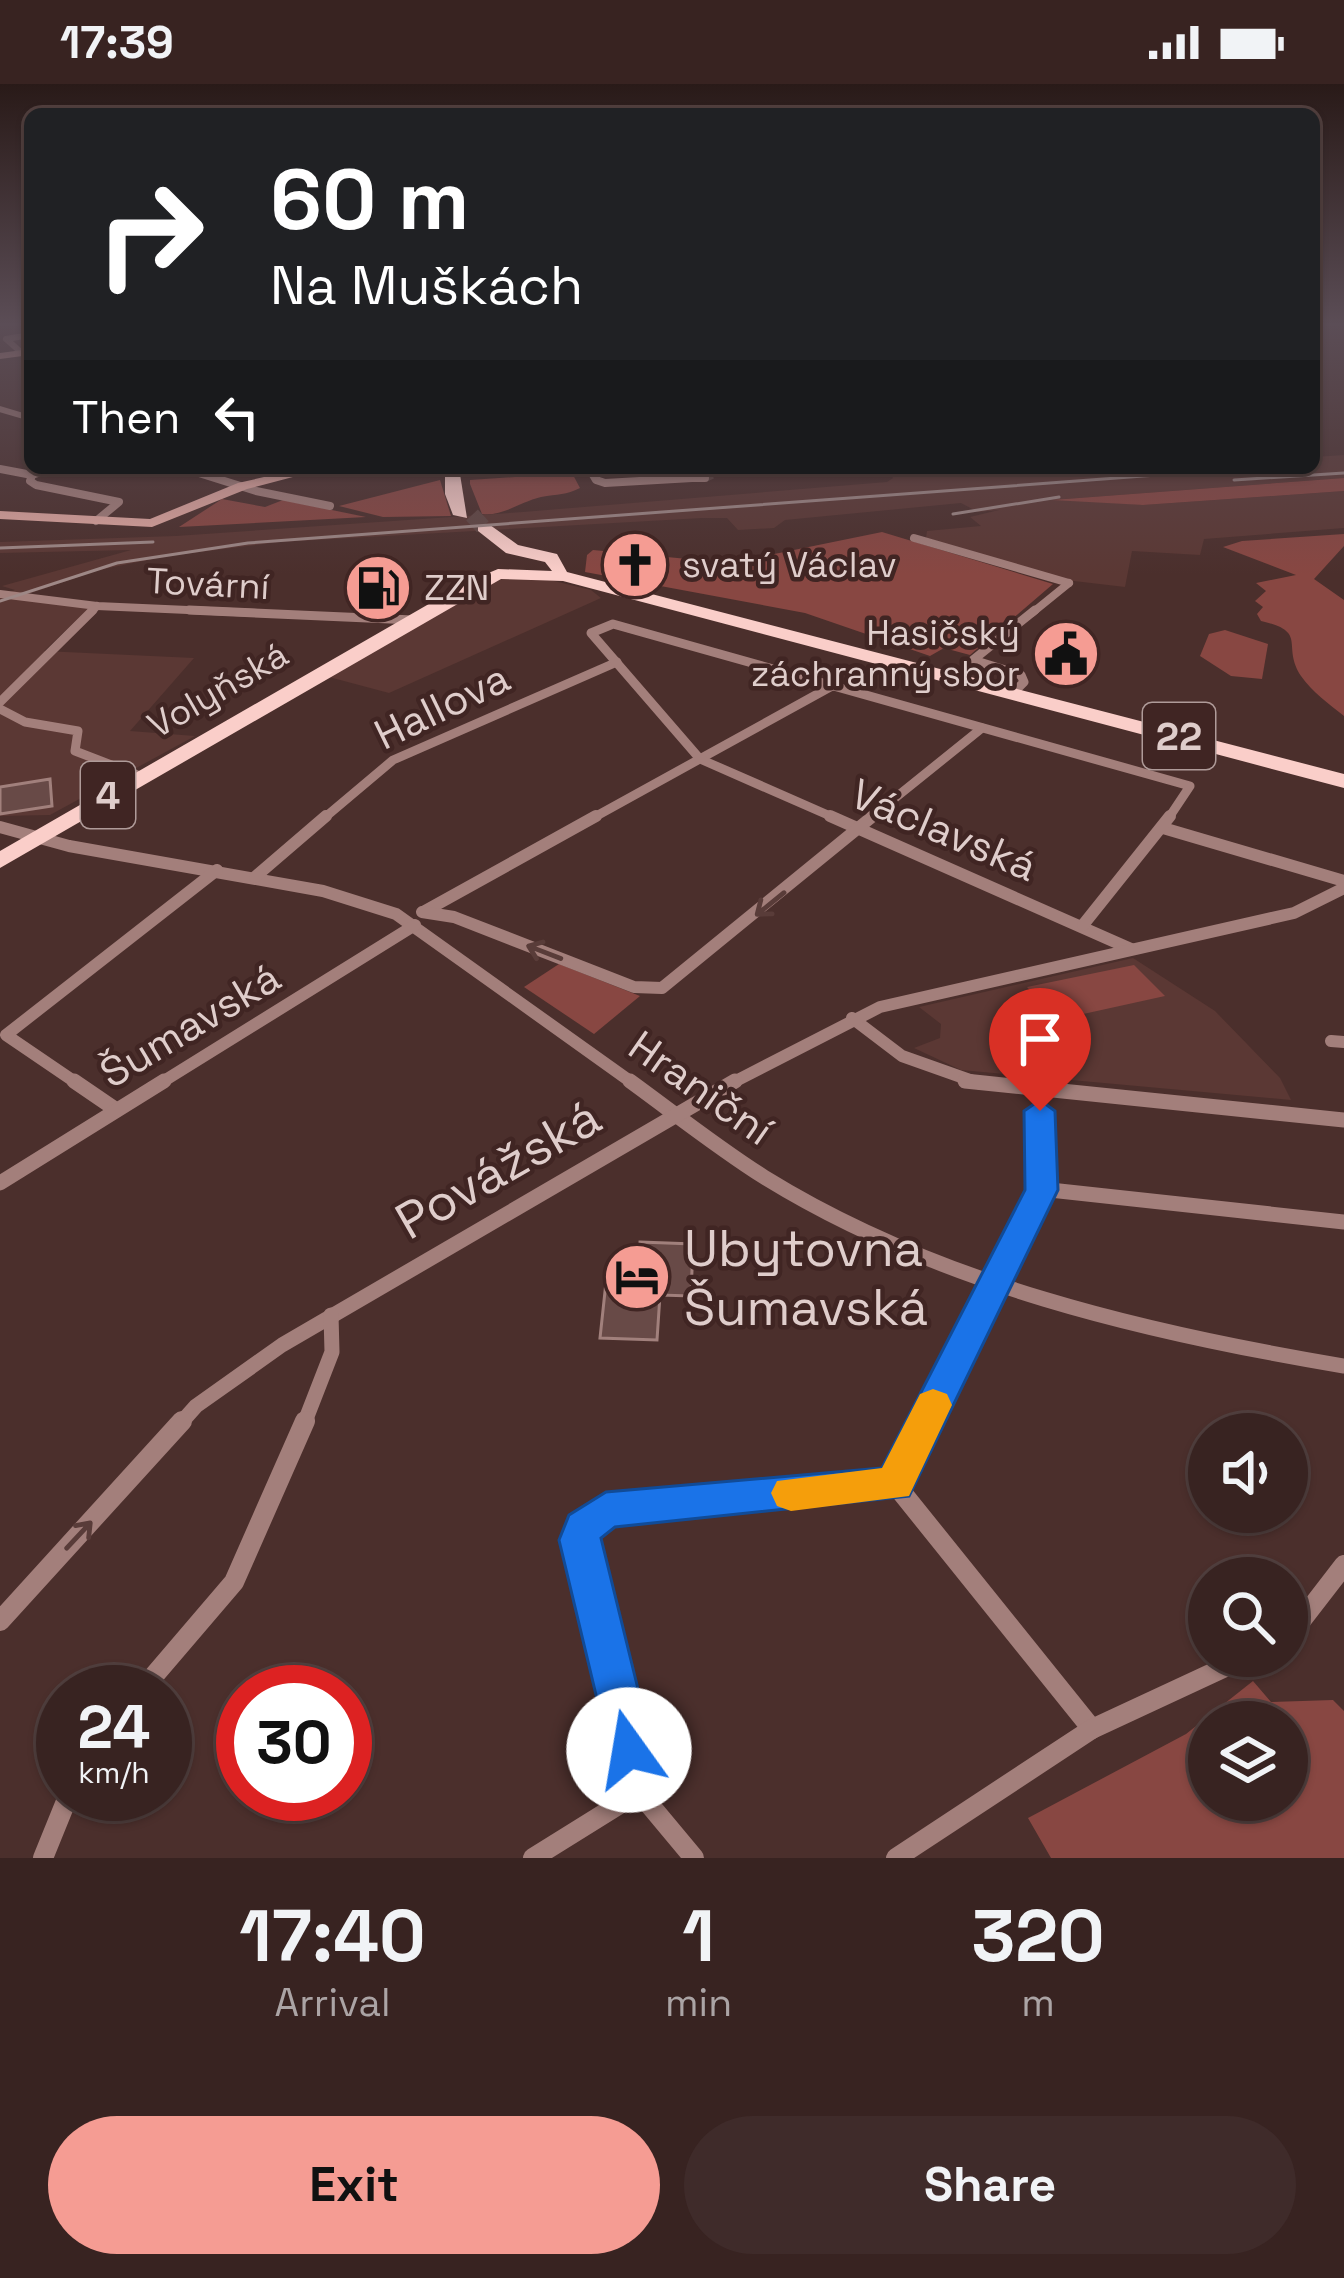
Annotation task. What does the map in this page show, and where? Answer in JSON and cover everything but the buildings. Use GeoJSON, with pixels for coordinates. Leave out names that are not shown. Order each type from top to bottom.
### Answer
{"type":"FeatureCollection","features":[{"type":"Feature","properties":{"kind":"main road"},"geometry":{"type":"LineString","coordinates":[[0,515],[152,523],[243,486],[295,474]]}},
{"type":"Feature","properties":{"kind":"main road"},"geometry":{"type":"LineString","coordinates":[[453,474],[452,494],[509,565]]}},
{"type":"Feature","properties":{"kind":"main road","name":"4"},"geometry":{"type":"LineString","coordinates":[[472,522],[512,549],[551,558],[549,569]]}},
{"type":"Feature","properties":{"kind":"main road","name":"4"},"geometry":{"type":"LineString","coordinates":[[509,565],[532,554]]}},
{"type":"Feature","properties":{"kind":"main road","name":"4"},"geometry":{"type":"LineString","coordinates":[[509,565],[549,569],[688,607]]}},
{"type":"Feature","properties":{"kind":"main road","name":"Volyňská"},"geometry":{"type":"LineString","coordinates":[[0,861],[509,565]]}},
{"type":"Feature","properties":{"kind":"main road","name":"22"},"geometry":{"type":"LineString","coordinates":[[688,607],[1344,781]]}},
{"type":"Feature","properties":{"kind":"street"},"geometry":{"type":"LineString","coordinates":[[27,474],[35,474]]}},
{"type":"Feature","properties":{"kind":"street"},"geometry":{"type":"LineString","coordinates":[[203,474],[330,506]]}},
{"type":"Feature","properties":{"kind":"street"},"geometry":{"type":"LineString","coordinates":[[595,474],[604,483],[689,474]]}},
{"type":"Feature","properties":{"kind":"street"},"geometry":{"type":"LineString","coordinates":[[695,474],[705,478]]}},
{"type":"Feature","properties":{"kind":"street"},"geometry":{"type":"LineString","coordinates":[[32,475],[29,481],[36,485],[119,502],[96,521]]}},
{"type":"Feature","properties":{"kind":"street"},"geometry":{"type":"LineString","coordinates":[[914,538],[1069,583],[973,660],[1021,675],[1024,682],[1014,692]]}},
{"type":"Feature","properties":{"kind":"street","name":"Tovární"},"geometry":{"type":"LineString","coordinates":[[0,594],[97,606],[414,620]]}},
{"type":"Feature","properties":{"kind":"street"},"geometry":{"type":"LineString","coordinates":[[97,606],[0,706],[25,722],[79,731],[75,751],[140,776]]}},
{"type":"Feature","properties":{"kind":"street"},"geometry":{"type":"LineString","coordinates":[[617,662],[591,633],[613,624],[1190,786],[1163,828],[1083,925]]}},
{"type":"Feature","properties":{"kind":"street","name":"Václavská"},"geometry":{"type":"LineString","coordinates":[[617,662],[700,759],[1131,950]]}},
{"type":"Feature","properties":{"kind":"street","name":"Hallova"},"geometry":{"type":"LineString","coordinates":[[255,877],[393,760],[617,662]]}},
{"type":"Feature","properties":{"kind":"street","name":"Šumavská"},"geometry":{"type":"LineString","coordinates":[[0,1183],[415,919],[832,686]]}},
{"type":"Feature","properties":{"kind":"street"},"geometry":{"type":"LineString","coordinates":[[860,830],[982,728]]}},
{"type":"Feature","properties":{"kind":"street","name":"Hraniční"},"geometry":{"type":"LineString","coordinates":[[0,827],[69,846],[323,891],[415,919],[676,1117],[764,1177],[853,1224],[993,1282],[1185,1336],[1344,1366]]}},
{"type":"Feature","properties":{"kind":"street"},"geometry":{"type":"LineString","coordinates":[[1163,828],[1344,885]]}},
{"type":"Feature","properties":{"kind":"street","name":"Hraniční"},"geometry":{"type":"LineString","coordinates":[[415,919],[454,916],[634,987],[654,990],[669,986],[860,830]]}},
{"type":"Feature","properties":{"kind":"street"},"geometry":{"type":"LineString","coordinates":[[115,1109],[6,1035],[218,870]]}},
{"type":"Feature","properties":{"kind":"street"},"geometry":{"type":"LineString","coordinates":[[1131,950],[1294,913],[1344,885]]}},
{"type":"Feature","properties":{"kind":"street","name":"Povážská"},"geometry":{"type":"LineString","coordinates":[[0,1621],[196,1406],[332,1316],[852,1018],[1131,950]]}},
{"type":"Feature","properties":{"kind":"street"},"geometry":{"type":"LineString","coordinates":[[852,1018],[902,1056],[969,1083],[1344,1120]]}},
{"type":"Feature","properties":{"kind":"street"},"geometry":{"type":"LineString","coordinates":[[895,1484],[1041,1190],[1040,1111]]}},
{"type":"Feature","properties":{"kind":"street"},"geometry":{"type":"LineString","coordinates":[[1041,1190],[1344,1222]]}},
{"type":"Feature","properties":{"kind":"street"},"geometry":{"type":"LineString","coordinates":[[163,1665],[234,1582],[281,1484],[332,1352],[332,1316]]}},
{"type":"Feature","properties":{"kind":"street"},"geometry":{"type":"LineString","coordinates":[[895,1484],[1092,1729]]}},
{"type":"Feature","properties":{"kind":"street"},"geometry":{"type":"LineString","coordinates":[[694,1858],[639,1792],[579,1540],[591,1518],[606,1510],[895,1484]]}},
{"type":"Feature","properties":{"kind":"street"},"geometry":{"type":"LineString","coordinates":[[1308,1613],[1344,1565]]}},
{"type":"Feature","properties":{"kind":"street"},"geometry":{"type":"LineString","coordinates":[[896,1858],[1092,1729],[1205,1677]]}},
{"type":"Feature","properties":{"kind":"street"},"geometry":{"type":"LineString","coordinates":[[533,1858],[639,1792]]}},
{"type":"Feature","properties":{"kind":"street"},"geometry":{"type":"LineString","coordinates":[[43,1858],[58,1821]]}},
{"type":"Feature","properties":{"kind":"shaded area"},"geometry":{"type":"Polygon","coordinates":[[[1344,455],[1344,478],[1065,499],[1143,505],[1344,491],[1344,528],[1204,539],[1200,555],[1132,551],[1125,587],[1057,579],[926,538],[927,531],[981,526],[970,517],[999,510],[978,512],[961,503],[785,520],[774,528],[738,530],[727,518],[702,518],[279,542],[99,570],[19,597],[89,608],[44,651],[194,658],[130,731],[195,736],[50,815],[0,816],[0,597],[15,590],[2,586],[131,550],[0,553],[0,542],[176,536],[523,512],[887,482],[893,478],[890,474],[1320,474],[1320,457],[1344,455]]]}},
{"type":"Feature","properties":{"kind":"shaded area"},"geometry":{"type":"Polygon","coordinates":[[[573,474],[580,488],[482,514],[470,480],[573,474]]]}},
{"type":"Feature","properties":{"kind":"shaded area"},"geometry":{"type":"Polygon","coordinates":[[[1344,478],[1344,491],[1143,505],[1052,500],[1344,478]]]}},
{"type":"Feature","properties":{"kind":"shaded area"},"geometry":{"type":"Polygon","coordinates":[[[440,480],[451,516],[383,517],[339,506],[440,480]]]}},
{"type":"Feature","properties":{"kind":"shaded area"},"geometry":{"type":"Polygon","coordinates":[[[222,499],[265,507],[283,500],[366,517],[179,527],[222,499]]]}},
{"type":"Feature","properties":{"kind":"shaded area"},"geometry":{"type":"Polygon","coordinates":[[[882,532],[1053,584],[970,655],[944,648],[930,656],[805,613],[585,572],[587,555],[593,550],[730,563],[882,532]]]}},
{"type":"Feature","properties":{"kind":"shaded area"},"geometry":{"type":"Polygon","coordinates":[[[1344,534],[1344,546],[1314,579],[1344,600],[1344,716],[1301,676],[1285,630],[1261,621],[1257,614],[1263,607],[1255,601],[1266,591],[1256,583],[1296,575],[1223,547],[1242,541],[1344,534]]]}},
{"type":"Feature","properties":{"kind":"shaded area"},"geometry":{"type":"Polygon","coordinates":[[[499,579],[546,579],[591,590],[601,598],[389,693],[329,677],[499,579]]]}},
{"type":"Feature","properties":{"kind":"shaded area"},"geometry":{"type":"Polygon","coordinates":[[[1225,630],[1268,644],[1262,679],[1231,676],[1200,656],[1209,634],[1225,630]]]}},
{"type":"Feature","properties":{"kind":"shaded area"},"geometry":{"type":"Polygon","coordinates":[[[1133,958],[1215,1011],[1280,1078],[1291,1100],[961,1070],[914,1048],[940,1038],[941,1024],[919,1007],[1133,958]]]}},
{"type":"Feature","properties":{"kind":"shaded area"},"geometry":{"type":"Polygon","coordinates":[[[559,964],[640,996],[594,1034],[524,987],[559,964]]]}},
{"type":"Feature","properties":{"kind":"shaded area"},"geometry":{"type":"Polygon","coordinates":[[[1134,965],[1165,996],[1056,1020],[1027,987],[1134,965]]]}},
{"type":"Feature","properties":{"kind":"shaded area"},"geometry":{"type":"Polygon","coordinates":[[[1253,1681],[1270,1701],[1228,1701],[1253,1681]]]}},
{"type":"Feature","properties":{"kind":"shaded area"},"geometry":{"type":"Polygon","coordinates":[[[1333,1700],[1344,1711],[1344,1858],[1051,1858],[1028,1818],[1188,1732],[1188,1821],[1308,1821],[1308,1701],[1302,1701],[1333,1700]]]}},
{"type":"Feature","properties":{"kind":"tunnel"},"geometry":{"type":"LineString","coordinates":[[705,478],[714,474]]}},
{"type":"Feature","properties":{"kind":"tunnel"},"geometry":{"type":"LineString","coordinates":[[472,515],[484,528]]}},
{"type":"Feature","properties":{"kind":"railway"},"geometry":{"type":"LineString","coordinates":[[1234,480],[1344,473]]}},
{"type":"Feature","properties":{"kind":"railway"},"geometry":{"type":"LineString","coordinates":[[0,601],[117,563],[248,543],[1171,474]]}},
{"type":"Feature","properties":{"kind":"railway"},"geometry":{"type":"LineString","coordinates":[[953,514],[1059,497]]}},
{"type":"Feature","properties":{"kind":"railway"},"geometry":{"type":"LineString","coordinates":[[0,548],[153,542]]}},
{"type":"Feature","properties":{"kind":"slow traffic"},"geometry":{"type":"LineString","coordinates":[[791,1493],[895,1484],[933,1405]]}},
{"type":"Feature","properties":{"kind":"place","name":"svatý Václav"},"geometry":{"type":"Point","coordinates":[635,565]}},
{"type":"Feature","properties":{"kind":"place","name":"ZZN"},"geometry":{"type":"Point","coordinates":[378,588]}},
{"type":"Feature","properties":{"kind":"place","name":"Hasičský záchranný sbor"},"geometry":{"type":"Point","coordinates":[1066,654]}},
{"type":"Feature","properties":{"kind":"place","name":"Ubytovna Šumavská"},"geometry":{"type":"Point","coordinates":[637,1277]}},
{"type":"Feature","properties":{"kind":"route"},"geometry":{"type":"LineString","coordinates":[[629,1750],[579,1540],[583,1528],[606,1510],[895,1484],[1041,1190],[1040,1111]]}}]}
